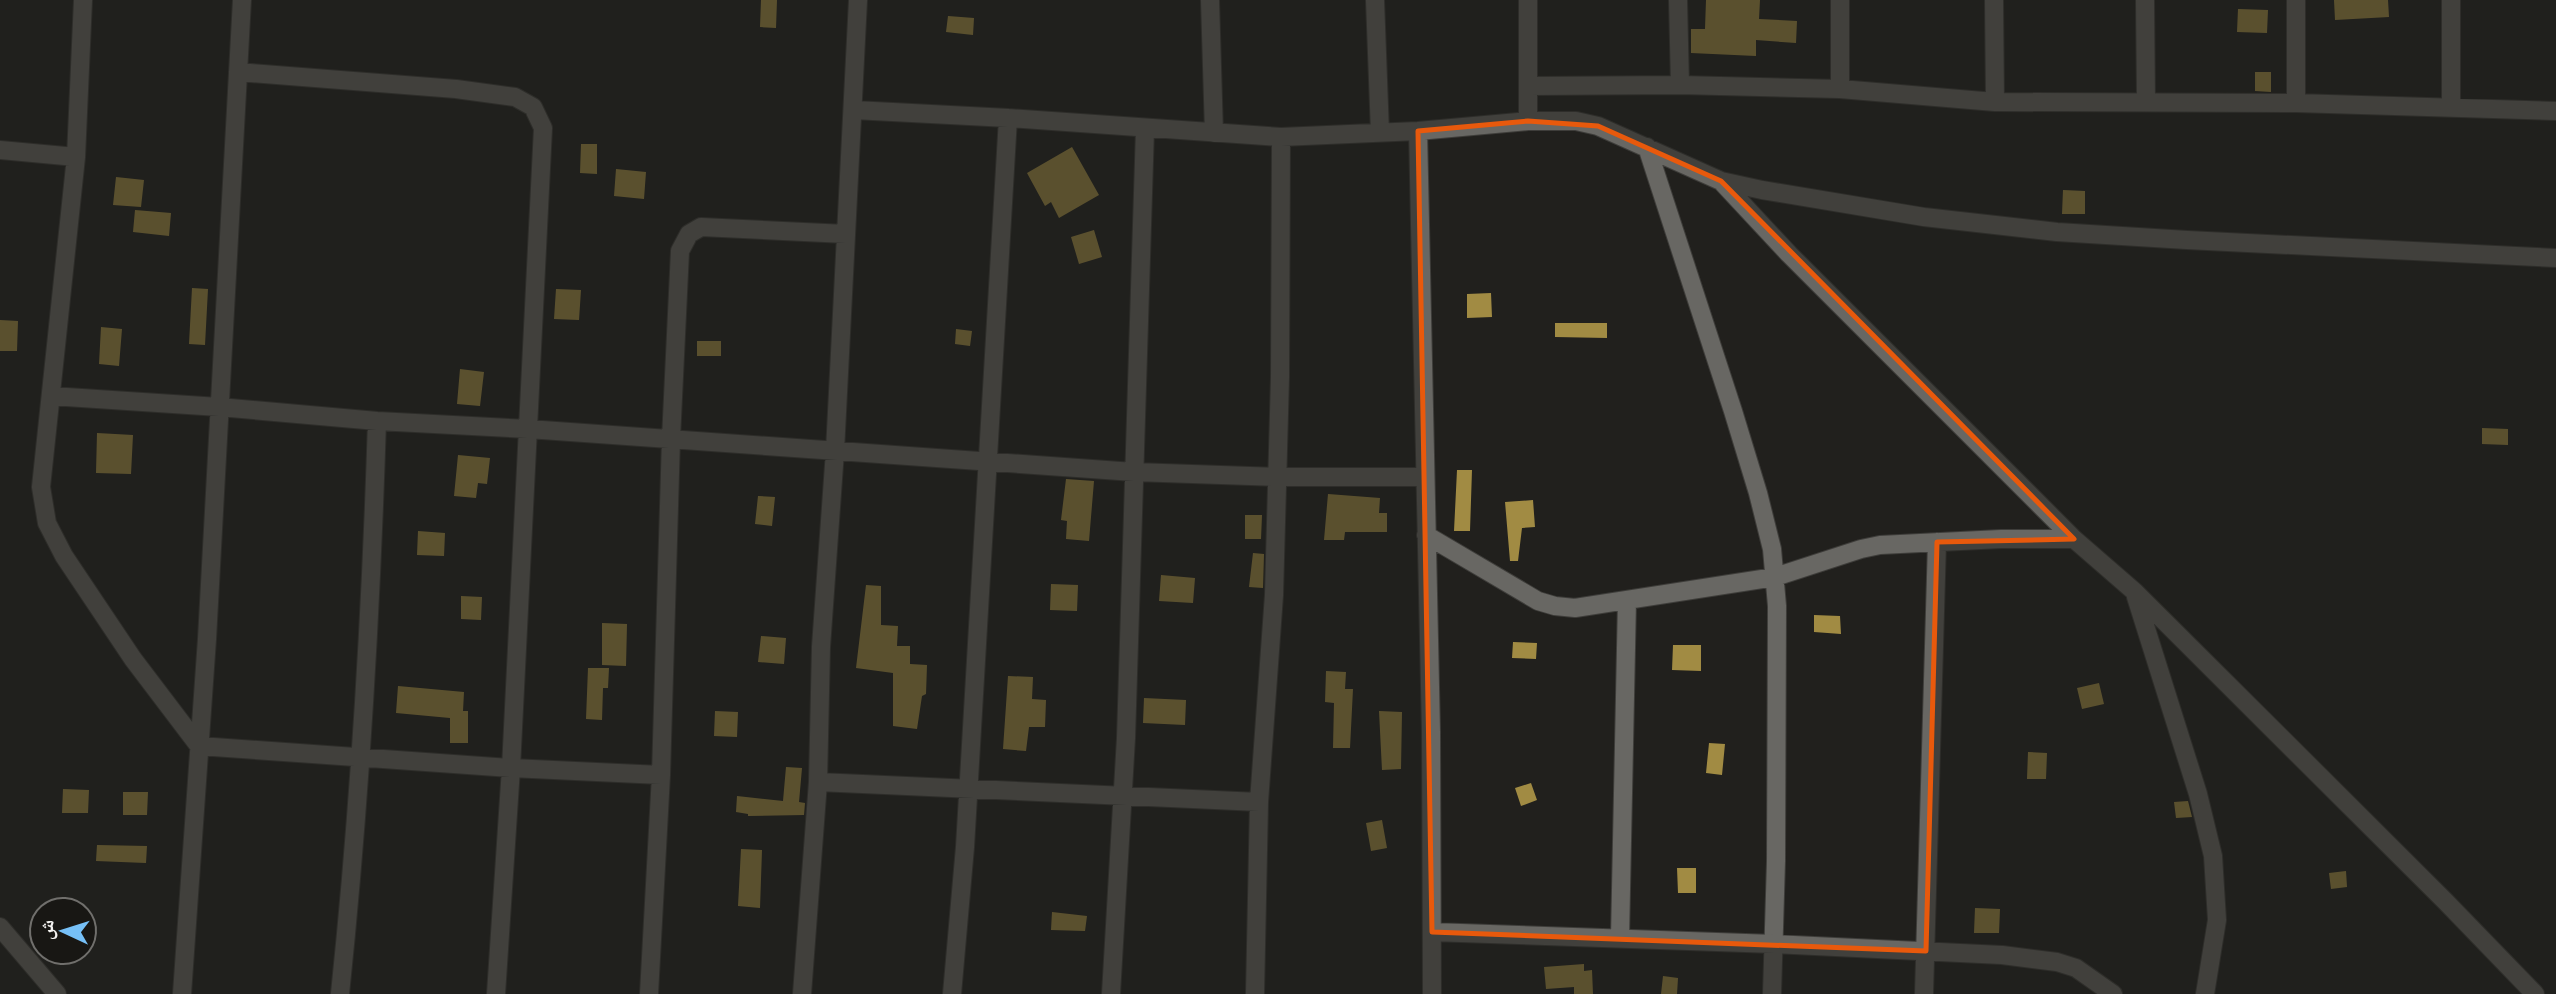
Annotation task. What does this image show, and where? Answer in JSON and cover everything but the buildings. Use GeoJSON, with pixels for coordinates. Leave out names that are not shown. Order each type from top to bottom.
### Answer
{"type":"FeatureCollection","features":[{"type":"Feature","properties":{"kind":"street"},"geometry":{"type":"LineString","coordinates":[[83,0],[76,157],[41,487],[47,523],[64,556],[133,659],[200,746],[362,759],[661,775]]}},
{"type":"Feature","properties":{"kind":"street"},"geometry":{"type":"LineString","coordinates":[[182,994],[200,746],[242,0]]}},
{"type":"Feature","properties":{"kind":"street"},"geometry":{"type":"LineString","coordinates":[[802,994],[818,782],[821,647],[835,451],[858,0]]}},
{"type":"Feature","properties":{"kind":"street"},"geometry":{"type":"LineString","coordinates":[[1210,0],[1214,133]]}},
{"type":"Feature","properties":{"kind":"street"},"geometry":{"type":"LineString","coordinates":[[1375,0],[1380,133]]}},
{"type":"Feature","properties":{"kind":"street"},"geometry":{"type":"LineString","coordinates":[[1528,0],[1528,121]]}},
{"type":"Feature","properties":{"kind":"street"},"geometry":{"type":"LineString","coordinates":[[1678,0],[1680,85]]}},
{"type":"Feature","properties":{"kind":"street"},"geometry":{"type":"LineString","coordinates":[[1840,0],[1840,89]]}},
{"type":"Feature","properties":{"kind":"street"},"geometry":{"type":"LineString","coordinates":[[1994,0],[1995,102]]}},
{"type":"Feature","properties":{"kind":"street"},"geometry":{"type":"LineString","coordinates":[[2145,0],[2146,101]]}},
{"type":"Feature","properties":{"kind":"street"},"geometry":{"type":"LineString","coordinates":[[2296,0],[2296,103]]}},
{"type":"Feature","properties":{"kind":"street"},"geometry":{"type":"LineString","coordinates":[[2451,0],[2451,107]]}},
{"type":"Feature","properties":{"kind":"street"},"geometry":{"type":"LineString","coordinates":[[238,72],[456,89],[515,97],[533,107],[543,128],[511,768],[496,994]]}},
{"type":"Feature","properties":{"kind":"street"},"geometry":{"type":"LineString","coordinates":[[1528,86],[1680,85],[1840,89],[1995,102],[2296,103],[2556,111]]}},
{"type":"Feature","properties":{"kind":"street"},"geometry":{"type":"LineString","coordinates":[[854,110],[1281,137],[1418,131],[1528,121],[1576,121],[1598,126],[1721,181],[1924,217],[2057,232],[2556,258]]}},
{"type":"Feature","properties":{"kind":"street"},"geometry":{"type":"LineString","coordinates":[[952,994],[969,789],[1008,118]]}},
{"type":"Feature","properties":{"kind":"street"},"geometry":{"type":"LineString","coordinates":[[1111,994],[1123,797],[1145,129]]}},
{"type":"Feature","properties":{"kind":"street"},"geometry":{"type":"LineString","coordinates":[[1418,131],[1431,733],[1432,994]]}},
{"type":"Feature","properties":{"kind":"street"},"geometry":{"type":"LineString","coordinates":[[1255,994],[1259,802],[1274,595],[1280,377],[1281,137]]}},
{"type":"Feature","properties":{"kind":"street"},"geometry":{"type":"LineString","coordinates":[[1647,147],[1682,249],[1758,493],[1772,549],[1777,606],[1772,994]]}},
{"type":"Feature","properties":{"kind":"street"},"geometry":{"type":"LineString","coordinates":[[0,150],[76,157]]}},
{"type":"Feature","properties":{"kind":"street"},"geometry":{"type":"LineString","coordinates":[[1721,181],[1790,254],[2074,539],[2135,592],[2535,994]]}},
{"type":"Feature","properties":{"kind":"street"},"geometry":{"type":"LineString","coordinates":[[649,994],[661,775],[671,439],[680,251],[689,234],[701,227],[846,234]]}},
{"type":"Feature","properties":{"kind":"street"},"geometry":{"type":"LineString","coordinates":[[51,396],[377,421],[528,429],[1134,472],[1276,477],[1425,477]]}},
{"type":"Feature","properties":{"kind":"street"},"geometry":{"type":"LineString","coordinates":[[340,994],[362,759],[377,421]]}},
{"type":"Feature","properties":{"kind":"street"},"geometry":{"type":"LineString","coordinates":[[1426,535],[1547,604],[1575,608],[1775,576],[1880,545],[2074,539]]}},
{"type":"Feature","properties":{"kind":"street"},"geometry":{"type":"LineString","coordinates":[[1924,994],[1937,542]]}},
{"type":"Feature","properties":{"kind":"street"},"geometry":{"type":"LineString","coordinates":[[2135,592],[2201,804],[2213,856],[2217,920],[2205,994]]}},
{"type":"Feature","properties":{"kind":"street"},"geometry":{"type":"LineString","coordinates":[[1620,939],[1627,600]]}},
{"type":"Feature","properties":{"kind":"street"},"geometry":{"type":"LineString","coordinates":[[818,782],[1259,802]]}},
{"type":"Feature","properties":{"kind":"street"},"geometry":{"type":"LineString","coordinates":[[0,927],[57,994]]}},
{"type":"Feature","properties":{"kind":"street"},"geometry":{"type":"LineString","coordinates":[[1432,933],[1774,944],[2002,955],[2057,962],[2076,968],[2113,994]]}},
{"type":"Feature","properties":{"kind":"highlighted area"},"geometry":{"type":"Polygon","coordinates":[[[1528,121],[1598,126],[1721,181],[2074,539],[1937,542],[1926,951],[1432,932],[1418,131],[1528,121]]]}}]}
